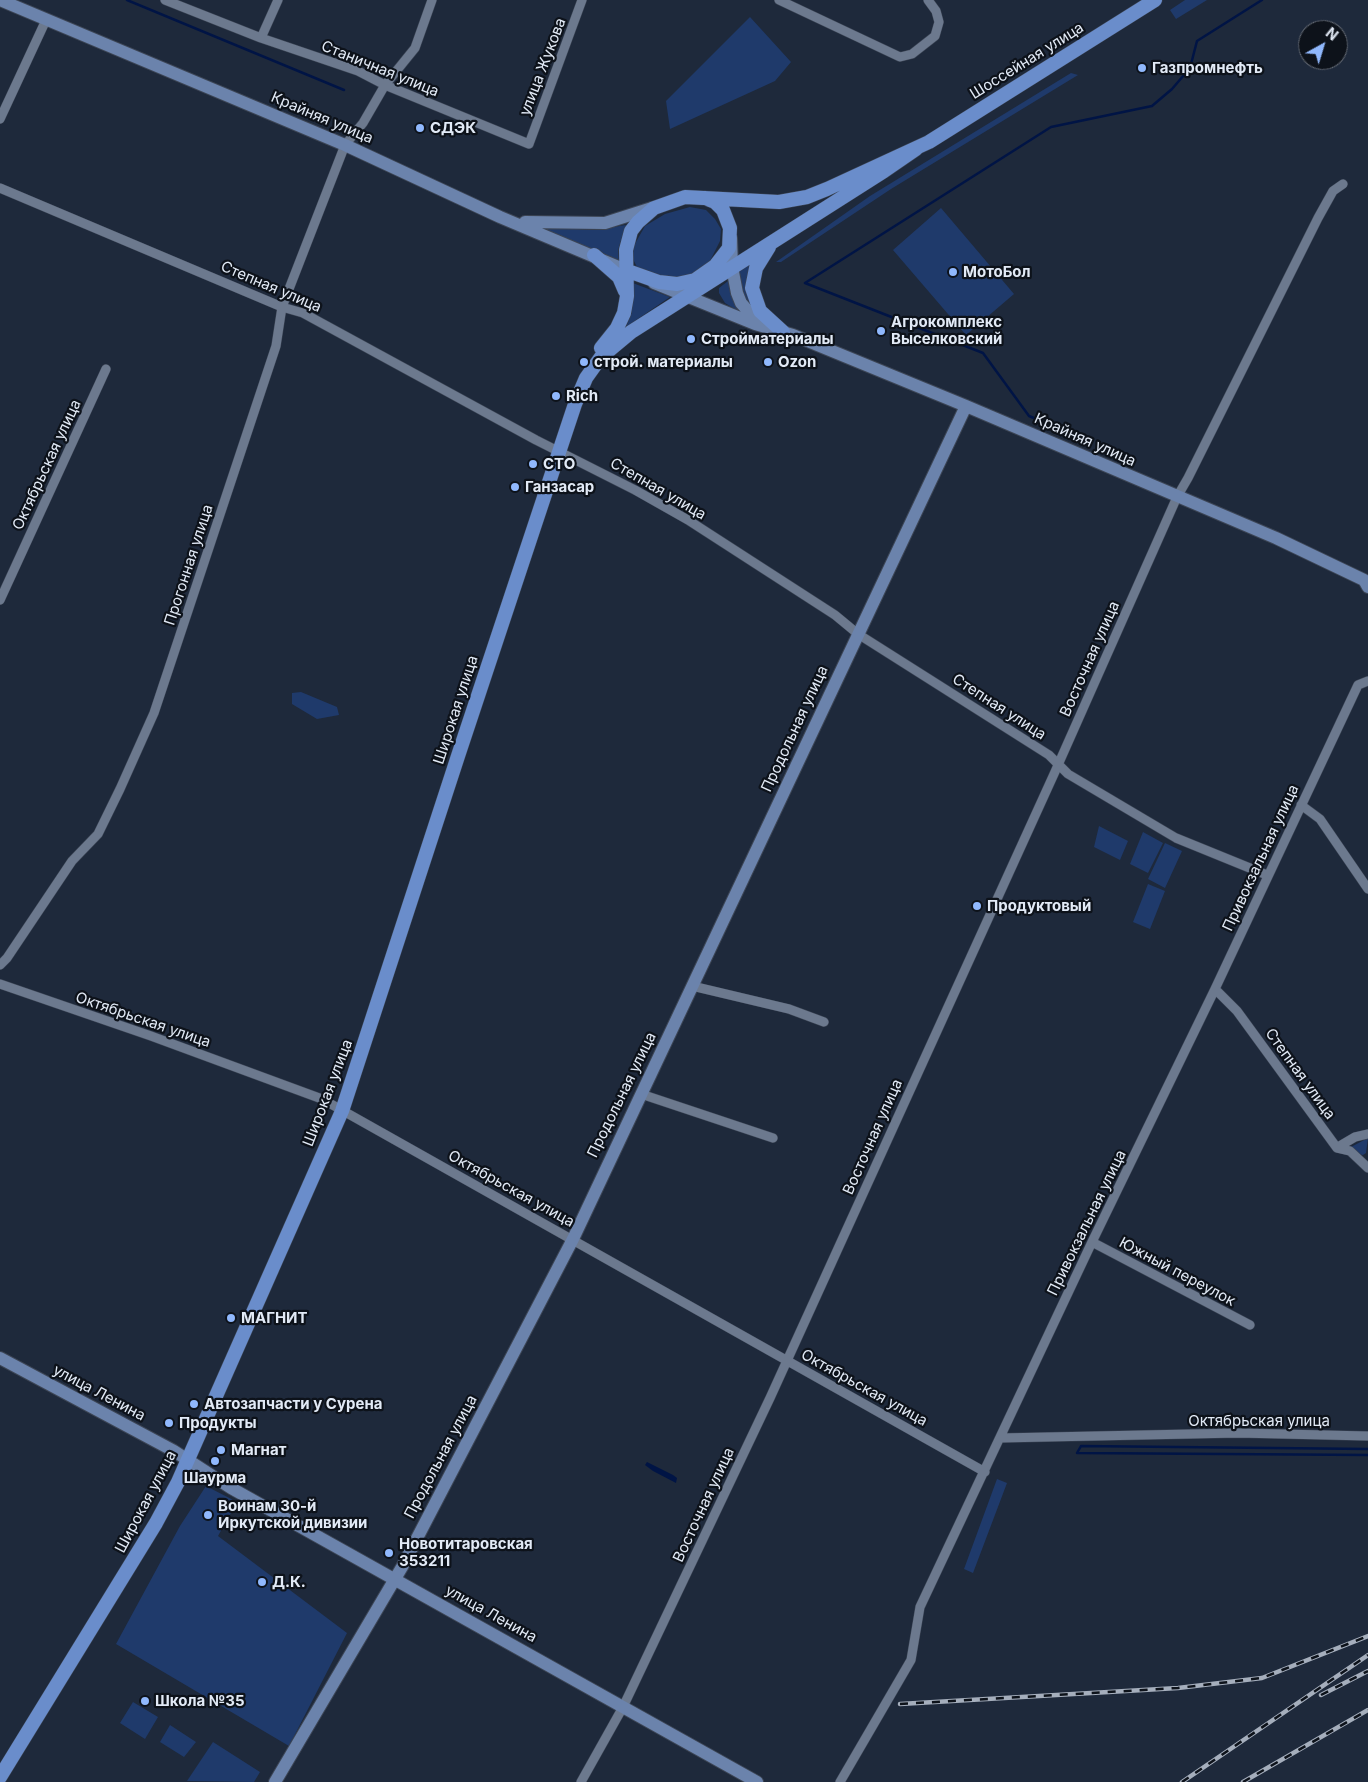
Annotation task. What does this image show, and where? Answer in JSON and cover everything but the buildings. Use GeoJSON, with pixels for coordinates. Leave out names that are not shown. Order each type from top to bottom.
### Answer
{"type":"FeatureCollection","features":[{"type":"Feature","properties":{"kind":"main road","name":"Шоссейная улица"},"geometry":{"type":"LineString","coordinates":[[916,149],[1155,0]]}},
{"type":"Feature","properties":{"kind":"main road"},"geometry":{"type":"LineString","coordinates":[[586,378],[592,361],[617,328],[624,313],[628,271],[626,250],[632,231],[638,222],[654,208],[676,199],[702,196],[759,202],[808,197],[850,179],[890,158],[916,149]]}},
{"type":"Feature","properties":{"kind":"main road"},"geometry":{"type":"LineString","coordinates":[[586,378],[601,357],[620,341],[684,297],[916,149]]}},
{"type":"Feature","properties":{"kind":"main road"},"geometry":{"type":"LineString","coordinates":[[702,196],[715,202],[723,210],[730,228],[729,248],[702,286]]}},
{"type":"Feature","properties":{"kind":"main road"},"geometry":{"type":"LineString","coordinates":[[776,240],[763,255],[756,268],[752,288],[760,311],[783,332]]}},
{"type":"Feature","properties":{"kind":"main road"},"geometry":{"type":"LineString","coordinates":[[594,255],[619,277],[627,296]]}},
{"type":"Feature","properties":{"kind":"main road"},"geometry":{"type":"LineString","coordinates":[[628,271],[642,278],[677,284],[695,280],[715,266]]}},
{"type":"Feature","properties":{"kind":"main road","name":"Широкая улица"},"geometry":{"type":"LineString","coordinates":[[0,1777],[156,1523],[188,1460],[342,1111],[560,451],[586,378]]}},
{"type":"Feature","properties":{"kind":"street","name":"Крайняя улица"},"geometry":{"type":"LineString","coordinates":[[0,0],[345,145],[500,217],[594,255],[628,271]]}},
{"type":"Feature","properties":{"kind":"street","name":"Станичная улица"},"geometry":{"type":"LineString","coordinates":[[165,0],[261,38],[358,71],[385,85],[528,144]]}},
{"type":"Feature","properties":{"kind":"street"},"geometry":{"type":"LineString","coordinates":[[261,38],[278,0]]}},
{"type":"Feature","properties":{"kind":"street","name":"Прогонная улица"},"geometry":{"type":"LineString","coordinates":[[0,965],[7,958],[72,861],[98,834],[154,713],[276,346],[282,307],[345,145],[363,123],[385,85],[414,48],[432,0]]}},
{"type":"Feature","properties":{"kind":"street","name":"улица Жукова"},"geometry":{"type":"LineString","coordinates":[[528,144],[582,0]]}},
{"type":"Feature","properties":{"kind":"street"},"geometry":{"type":"LineString","coordinates":[[779,0],[900,57],[912,54],[935,36],[939,22],[936,11],[928,0]]}},
{"type":"Feature","properties":{"kind":"street"},"geometry":{"type":"LineString","coordinates":[[0,119],[46,20]]}},
{"type":"Feature","properties":{"kind":"street","name":"Восточная улица"},"geometry":{"type":"LineString","coordinates":[[581,1782],[623,1707],[787,1360],[1177,498],[1318,218],[1333,191],[1343,184]]}},
{"type":"Feature","properties":{"kind":"street","name":"Степная улица"},"geometry":{"type":"LineString","coordinates":[[0,188],[282,307],[303,313],[635,490],[688,520],[835,615],[858,634],[1049,755],[1068,774],[1176,838],[1267,875]]}},
{"type":"Feature","properties":{"kind":"street"},"geometry":{"type":"LineString","coordinates":[[500,217],[534,224],[595,224],[616,221],[654,208]]}},
{"type":"Feature","properties":{"kind":"street"},"geometry":{"type":"LineString","coordinates":[[730,228],[732,267],[741,303],[760,320],[783,332]]}},
{"type":"Feature","properties":{"kind":"street"},"geometry":{"type":"LineString","coordinates":[[642,278],[684,297],[755,324],[783,332]]}},
{"type":"Feature","properties":{"kind":"street","name":"Крайняя улица"},"geometry":{"type":"LineString","coordinates":[[783,332],[966,406],[1177,498],[1276,538],[1364,580],[1368,587]]}},
{"type":"Feature","properties":{"kind":"street","name":"Октябрьская улица"},"geometry":{"type":"LineString","coordinates":[[0,600],[106,369]]}},
{"type":"Feature","properties":{"kind":"street","name":"Продольная улица"},"geometry":{"type":"LineString","coordinates":[[275,1782],[395,1579],[573,1239],[966,406]]}},
{"type":"Feature","properties":{"kind":"street","name":"Привокзальная улица"},"geometry":{"type":"LineString","coordinates":[[840,1782],[911,1660],[920,1608],[1092,1242],[1215,989],[1358,685],[1368,681]]}},
{"type":"Feature","properties":{"kind":"street"},"geometry":{"type":"LineString","coordinates":[[1301,805],[1320,819],[1368,889]]}},
{"type":"Feature","properties":{"kind":"street","name":"Октябрьская улица"},"geometry":{"type":"LineString","coordinates":[[0,984],[151,1036],[322,1099],[985,1472]]}},
{"type":"Feature","properties":{"kind":"street"},"geometry":{"type":"LineString","coordinates":[[692,986],[789,1009],[824,1022]]}},
{"type":"Feature","properties":{"kind":"street","name":"Степная улица"},"geometry":{"type":"LineString","coordinates":[[1215,989],[1237,1011],[1337,1148],[1350,1151],[1368,1168]]}},
{"type":"Feature","properties":{"kind":"street"},"geometry":{"type":"LineString","coordinates":[[641,1094],[773,1138]]}},
{"type":"Feature","properties":{"kind":"street"},"geometry":{"type":"LineString","coordinates":[[1337,1148],[1355,1137],[1368,1134]]}},
{"type":"Feature","properties":{"kind":"street","name":"Южный переулок"},"geometry":{"type":"LineString","coordinates":[[1092,1242],[1250,1325]]}},
{"type":"Feature","properties":{"kind":"street","name":"улица Ленина"},"geometry":{"type":"LineString","coordinates":[[0,1358],[188,1460],[231,1488],[757,1782]]}},
{"type":"Feature","properties":{"kind":"street","name":"Октябрьская улица"},"geometry":{"type":"LineString","coordinates":[[1000,1438],[1238,1433],[1368,1436]]}},
{"type":"Feature","properties":{"kind":"shaded area"},"geometry":{"type":"Polygon","coordinates":[[[1185,0],[1207,0],[1176,19],[1170,10],[1185,0]]]}},
{"type":"Feature","properties":{"kind":"shaded area"},"geometry":{"type":"Polygon","coordinates":[[[750,17],[791,62],[775,81],[670,129],[666,101],[750,17]]]}},
{"type":"Feature","properties":{"kind":"shaded area"},"geometry":{"type":"Polygon","coordinates":[[[1071,73],[1078,75],[891,189],[781,262],[776,262],[870,196],[1071,73]]]}},
{"type":"Feature","properties":{"kind":"shaded area"},"geometry":{"type":"Polygon","coordinates":[[[690,207],[706,210],[721,229],[720,241],[708,265],[697,275],[665,280],[638,269],[633,259],[632,249],[645,226],[665,214],[690,207]]]}},
{"type":"Feature","properties":{"kind":"shaded area","name":"МотоБол"},"geometry":{"type":"Polygon","coordinates":[[[941,208],[1014,294],[966,335],[893,250],[941,208]]]}},
{"type":"Feature","properties":{"kind":"shaded area"},"geometry":{"type":"Polygon","coordinates":[[[626,225],[618,250],[619,264],[530,226],[594,230],[626,225]]]}},
{"type":"Feature","properties":{"kind":"shaded area"},"geometry":{"type":"Polygon","coordinates":[[[756,260],[754,313],[746,306],[736,273],[756,260]]]}},
{"type":"Feature","properties":{"kind":"shaded area"},"geometry":{"type":"Polygon","coordinates":[[[732,278],[745,315],[725,303],[719,293],[719,288],[732,278]]]}},
{"type":"Feature","properties":{"kind":"shaded area"},"geometry":{"type":"Polygon","coordinates":[[[630,282],[670,297],[626,327],[632,312],[630,282]]]}},
{"type":"Feature","properties":{"kind":"shaded area"},"geometry":{"type":"Polygon","coordinates":[[[301,692],[337,707],[339,715],[317,719],[292,704],[292,693],[301,692]]]}},
{"type":"Feature","properties":{"kind":"shaded area"},"geometry":{"type":"Polygon","coordinates":[[[1099,826],[1128,841],[1120,860],[1094,847],[1099,826]]]}},
{"type":"Feature","properties":{"kind":"shaded area"},"geometry":{"type":"Polygon","coordinates":[[[1143,832],[1163,843],[1148,873],[1130,864],[1143,832]]]}},
{"type":"Feature","properties":{"kind":"shaded area"},"geometry":{"type":"Polygon","coordinates":[[[1165,843],[1182,851],[1165,888],[1148,879],[1165,843]]]}},
{"type":"Feature","properties":{"kind":"shaded area"},"geometry":{"type":"Polygon","coordinates":[[[1148,884],[1165,891],[1150,929],[1133,922],[1148,884]]]}},
{"type":"Feature","properties":{"kind":"shaded area"},"geometry":{"type":"Polygon","coordinates":[[[1368,1138],[1366,1153],[1363,1155],[1357,1154],[1351,1147],[1368,1138]]]}},
{"type":"Feature","properties":{"kind":"shaded area"},"geometry":{"type":"Polygon","coordinates":[[[647,1462],[673,1475],[677,1478],[676,1483],[653,1471],[645,1465],[647,1462]]]}},
{"type":"Feature","properties":{"kind":"shaded area"},"geometry":{"type":"Polygon","coordinates":[[[997,1479],[1007,1483],[973,1573],[964,1569],[997,1479]]]}},
{"type":"Feature","properties":{"kind":"shaded area"},"geometry":{"type":"Polygon","coordinates":[[[206,1486],[237,1502],[218,1536],[347,1633],[289,1746],[116,1644],[180,1526],[206,1486]]]}},
{"type":"Feature","properties":{"kind":"shaded area"},"geometry":{"type":"Polygon","coordinates":[[[133,1702],[158,1717],[145,1739],[120,1723],[133,1702]]]}},
{"type":"Feature","properties":{"kind":"shaded area"},"geometry":{"type":"Polygon","coordinates":[[[170,1725],[196,1742],[184,1757],[160,1742],[170,1725]]]}},
{"type":"Feature","properties":{"kind":"shaded area"},"geometry":{"type":"Polygon","coordinates":[[[213,1742],[260,1772],[254,1782],[187,1781],[213,1742]]]}},
{"type":"Feature","properties":{"kind":"waterway"},"geometry":{"type":"LineString","coordinates":[[127,0],[344,90]]}},
{"type":"Feature","properties":{"kind":"waterway"},"geometry":{"type":"LineString","coordinates":[[1041,421],[1029,416],[983,353],[805,283],[1051,127],[1152,106],[1172,89],[1190,68],[1197,41],[1262,0]]}},
{"type":"Feature","properties":{"kind":"waterway"},"geometry":{"type":"LineString","coordinates":[[1368,1449],[1081,1446],[1077,1453],[1368,1455]]}},
{"type":"Feature","properties":{"kind":"railway"},"geometry":{"type":"LineString","coordinates":[[900,1704],[1178,1688],[1262,1678],[1368,1636]]}},
{"type":"Feature","properties":{"kind":"railway"},"geometry":{"type":"LineString","coordinates":[[1182,1782],[1368,1655]]}},
{"type":"Feature","properties":{"kind":"railway"},"geometry":{"type":"LineString","coordinates":[[1321,1695],[1368,1671]]}},
{"type":"Feature","properties":{"kind":"railway"},"geometry":{"type":"LineString","coordinates":[[1243,1782],[1368,1710]]}},
{"type":"Feature","properties":{"kind":"place","name":"Газпромнефть"},"geometry":{"type":"Point","coordinates":[1142,68]}},
{"type":"Feature","properties":{"kind":"place","name":"СДЭК"},"geometry":{"type":"Point","coordinates":[420,128]}},
{"type":"Feature","properties":{"kind":"place","name":"МотоБол"},"geometry":{"type":"Point","coordinates":[953,272]}},
{"type":"Feature","properties":{"kind":"place","name":"Агрокомплекс Выселковский"},"geometry":{"type":"Point","coordinates":[881,331]}},
{"type":"Feature","properties":{"kind":"place","name":"Стройматериалы"},"geometry":{"type":"Point","coordinates":[691,339]}},
{"type":"Feature","properties":{"kind":"place","name":"строй. материалы"},"geometry":{"type":"Point","coordinates":[584,362]}},
{"type":"Feature","properties":{"kind":"place","name":"Ozon"},"geometry":{"type":"Point","coordinates":[768,362]}},
{"type":"Feature","properties":{"kind":"place","name":"Rich"},"geometry":{"type":"Point","coordinates":[556,396]}},
{"type":"Feature","properties":{"kind":"place","name":"СТО"},"geometry":{"type":"Point","coordinates":[533,464]}},
{"type":"Feature","properties":{"kind":"place","name":"Ганзасар"},"geometry":{"type":"Point","coordinates":[515,487]}},
{"type":"Feature","properties":{"kind":"place","name":"Продуктовый"},"geometry":{"type":"Point","coordinates":[977,906]}},
{"type":"Feature","properties":{"kind":"place","name":"МАГНИТ"},"geometry":{"type":"Point","coordinates":[231,1318]}},
{"type":"Feature","properties":{"kind":"place","name":"Автозапчасти у Сурена"},"geometry":{"type":"Point","coordinates":[194,1404]}},
{"type":"Feature","properties":{"kind":"place","name":"Продукты"},"geometry":{"type":"Point","coordinates":[169,1423]}},
{"type":"Feature","properties":{"kind":"place","name":"Магнат"},"geometry":{"type":"Point","coordinates":[221,1450]}},
{"type":"Feature","properties":{"kind":"place","name":"Шаурма"},"geometry":{"type":"Point","coordinates":[215,1461]}},
{"type":"Feature","properties":{"kind":"place","name":"Воинам 30-й Иркутской дивизии"},"geometry":{"type":"Point","coordinates":[208,1515]}},
{"type":"Feature","properties":{"kind":"place","name":"Новотитаровская 353211"},"geometry":{"type":"Point","coordinates":[389,1553]}},
{"type":"Feature","properties":{"kind":"place","name":"Д.К."},"geometry":{"type":"Point","coordinates":[262,1582]}},
{"type":"Feature","properties":{"kind":"place","name":"Школа №35"},"geometry":{"type":"Point","coordinates":[145,1701]}}]}
